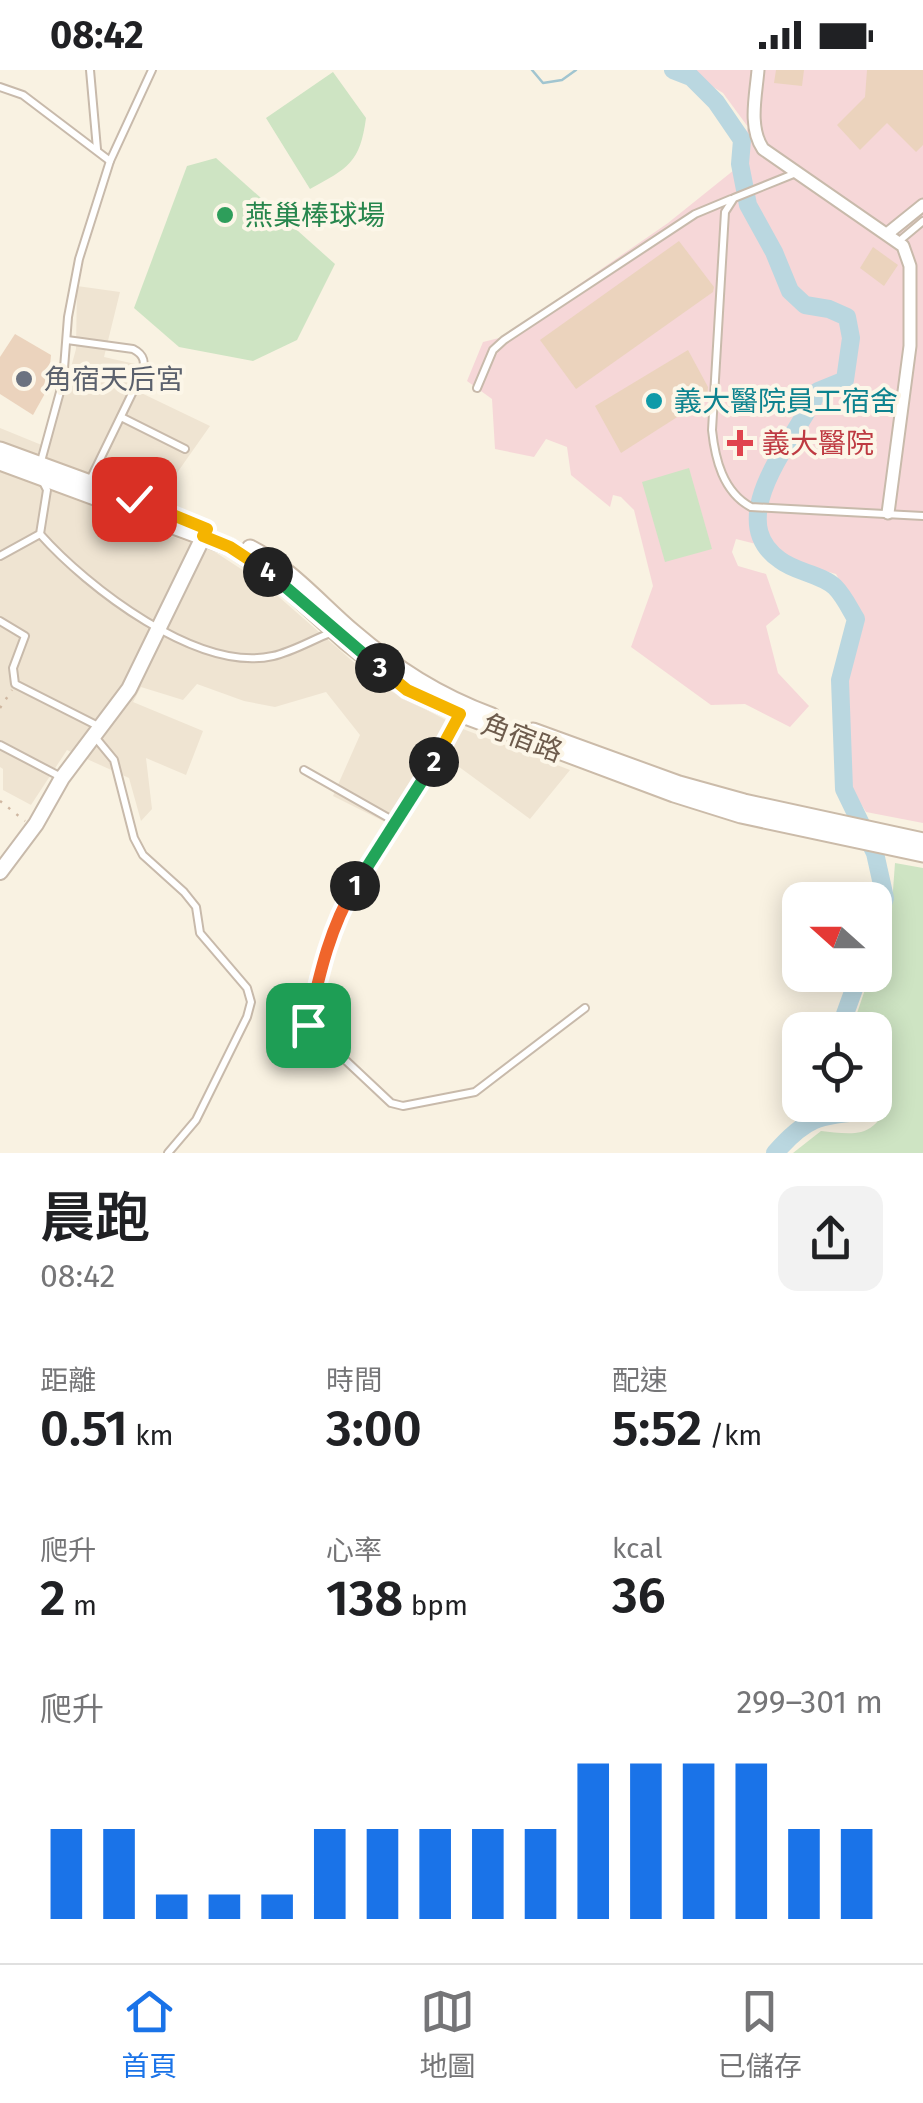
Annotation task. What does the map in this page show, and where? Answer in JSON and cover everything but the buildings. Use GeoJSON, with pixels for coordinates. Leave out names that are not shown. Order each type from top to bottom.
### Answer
{"type":"FeatureCollection","features":[{"type":"Feature","properties":{"kind":"main road","name":"角宿路"},"geometry":{"type":"LineString","coordinates":[[0,450],[40,471],[205,532],[255,562],[412,680],[480,711],[678,784],[923,854]]}},
{"type":"Feature","properties":{"kind":"main road","name":"角宿路"},"geometry":{"type":"LineString","coordinates":[[0,462],[40,471]]}},
{"type":"Feature","properties":{"kind":"main road","name":"角宿路"},"geometry":{"type":"LineString","coordinates":[[339,627],[407,690],[460,714],[674,794],[742,814],[841,833],[880,832],[923,841]]}},
{"type":"Feature","properties":{"kind":"street"},"geometry":{"type":"LineString","coordinates":[[758,70],[756,140],[796,174],[903,246],[910,266],[910,346],[888,513]]}},
{"type":"Feature","properties":{"kind":"street"},"geometry":{"type":"LineString","coordinates":[[887,234],[923,205]]}},
{"type":"Feature","properties":{"kind":"street"},"geometry":{"type":"LineString","coordinates":[[0,872],[36,824],[62,778],[130,690],[205,532]]}},
{"type":"Feature","properties":{"kind":"lane"},"geometry":{"type":"LineString","coordinates":[[90,70],[97,150]]}},
{"type":"Feature","properties":{"kind":"lane"},"geometry":{"type":"LineString","coordinates":[[40,534],[47,490],[40,471],[63,381],[79,259],[110,161],[152,70]]}},
{"type":"Feature","properties":{"kind":"lane"},"geometry":{"type":"LineString","coordinates":[[0,87],[23,95],[110,161]]}},
{"type":"Feature","properties":{"kind":"lane"},"geometry":{"type":"LineString","coordinates":[[476,388],[493,350],[504,340],[696,214],[796,174]]}},
{"type":"Feature","properties":{"kind":"lane"},"geometry":{"type":"LineString","coordinates":[[734,198],[726,212],[712,430],[714,452],[723,477],[739,500],[752,507],[923,516]]}},
{"type":"Feature","properties":{"kind":"lane"},"geometry":{"type":"LineString","coordinates":[[898,242],[923,221]]}},
{"type":"Feature","properties":{"kind":"lane"},"geometry":{"type":"LineString","coordinates":[[66,340],[133,350],[142,354],[144,368],[86,488]]}},
{"type":"Feature","properties":{"kind":"lane"},"geometry":{"type":"LineString","coordinates":[[121,417],[185,449]]}},
{"type":"Feature","properties":{"kind":"lane"},"geometry":{"type":"LineString","coordinates":[[0,556],[40,534]]}},
{"type":"Feature","properties":{"kind":"lane"},"geometry":{"type":"LineString","coordinates":[[40,534],[72,567],[158,630],[213,651],[272,656],[339,627]]}},
{"type":"Feature","properties":{"kind":"lane"},"geometry":{"type":"LineString","coordinates":[[0,621],[25,636],[13,668],[15,684],[98,732],[114,760],[134,838],[144,855],[173,879],[196,907],[200,932],[247,988],[251,1002],[196,1120],[168,1153]]}},
{"type":"Feature","properties":{"kind":"lane"},"geometry":{"type":"LineString","coordinates":[[460,714],[432,766],[340,910],[308,1025],[391,1104],[403,1106],[475,1092],[585,1008]]}},
{"type":"Feature","properties":{"kind":"lane"},"geometry":{"type":"LineString","coordinates":[[0,745],[62,778]]}},
{"type":"Feature","properties":{"kind":"lane"},"geometry":{"type":"LineString","coordinates":[[304,770],[394,820]]}},
{"type":"Feature","properties":{"kind":"path"},"geometry":{"type":"LineString","coordinates":[[0,708],[15,684]]}},
{"type":"Feature","properties":{"kind":"path"},"geometry":{"type":"LineString","coordinates":[[0,801],[22,820],[36,824]]}},
{"type":"Feature","properties":{"kind":"shaded area","name":"義大醫院"},"geometry":{"type":"Polygon","coordinates":[[[685,70],[923,70],[923,823],[866,812],[846,780],[847,683],[864,622],[836,574],[794,562],[776,549],[736,539],[732,552],[738,566],[766,574],[780,614],[766,626],[778,673],[809,706],[790,727],[745,704],[711,705],[631,647],[653,586],[634,510],[621,497],[613,495],[610,507],[571,475],[567,447],[546,439],[534,457],[495,449],[492,399],[467,381],[483,342],[503,337],[668,223],[734,170],[748,127],[723,93],[685,70]]]}},
{"type":"Feature","properties":{"kind":"shaded area"},"geometry":{"type":"Polygon","coordinates":[[[77,286],[120,292],[104,357],[144,366],[135,390],[210,426],[160,497],[151,529],[212,550],[264,584],[381,686],[463,729],[570,770],[530,819],[436,750],[389,824],[333,796],[360,735],[326,692],[275,707],[244,701],[197,684],[183,700],[141,687],[133,702],[203,731],[186,775],[146,758],[152,809],[141,821],[129,778],[67,750],[31,805],[3,790],[0,428],[49,448],[76,349],[77,286]]]}},
{"type":"Feature","properties":{"kind":"green space"},"geometry":{"type":"Polygon","coordinates":[[[333,72],[366,118],[360,145],[350,163],[310,189],[266,118],[333,72]]]}},
{"type":"Feature","properties":{"kind":"green space","name":"燕巢棒球場"},"geometry":{"type":"Polygon","coordinates":[[[216,158],[335,264],[297,340],[253,361],[179,347],[134,308],[187,166],[216,158]]]}},
{"type":"Feature","properties":{"kind":"green space"},"geometry":{"type":"Polygon","coordinates":[[[689,468],[712,549],[665,562],[642,482],[689,468]]]}},
{"type":"Feature","properties":{"kind":"green space"},"geometry":{"type":"Polygon","coordinates":[[[895,863],[923,868],[923,1153],[793,1153],[821,1131],[861,1132],[877,1122],[892,1122],[892,1012],[857,1012],[864,992],[892,992],[895,863]]]}},
{"type":"Feature","properties":{"kind":"waterway"},"geometry":{"type":"LineString","coordinates":[[532,70],[543,83],[562,80],[576,70]]}},
{"type":"Feature","properties":{"kind":"waterway"},"geometry":{"type":"LineString","coordinates":[[673,70],[691,77],[716,102],[742,140],[740,164],[748,205],[790,291],[805,305],[847,317],[851,338],[845,380],[818,391],[769,477],[760,500],[758,522],[764,543],[780,560],[835,587],[856,619],[840,680],[844,789],[875,853],[881,882]]}},
{"type":"Feature","properties":{"kind":"waterway"},"geometry":{"type":"LineString","coordinates":[[846,1012],[853,992]]}},
{"type":"Feature","properties":{"kind":"waterway"},"geometry":{"type":"LineString","coordinates":[[775,1153],[811,1122]]}},
{"type":"Feature","properties":{"kind":"place","name":"燕巢棒球場"},"geometry":{"type":"Point","coordinates":[225,215]}},
{"type":"Feature","properties":{"kind":"place","name":"角宿天后宮"},"geometry":{"type":"Point","coordinates":[24,379]}},
{"type":"Feature","properties":{"kind":"place","name":"義大醫院員工宿舍"},"geometry":{"type":"Point","coordinates":[654,401]}},
{"type":"Feature","properties":{"kind":"place","name":"義大醫院"},"geometry":{"type":"Point","coordinates":[740,443]}},
{"type":"Feature","properties":{"kind":"route"},"geometry":{"type":"LineString","coordinates":[[134,499],[207,529],[203,536],[255,562],[407,690],[460,714],[432,766],[340,910],[308,1025]]}}]}
